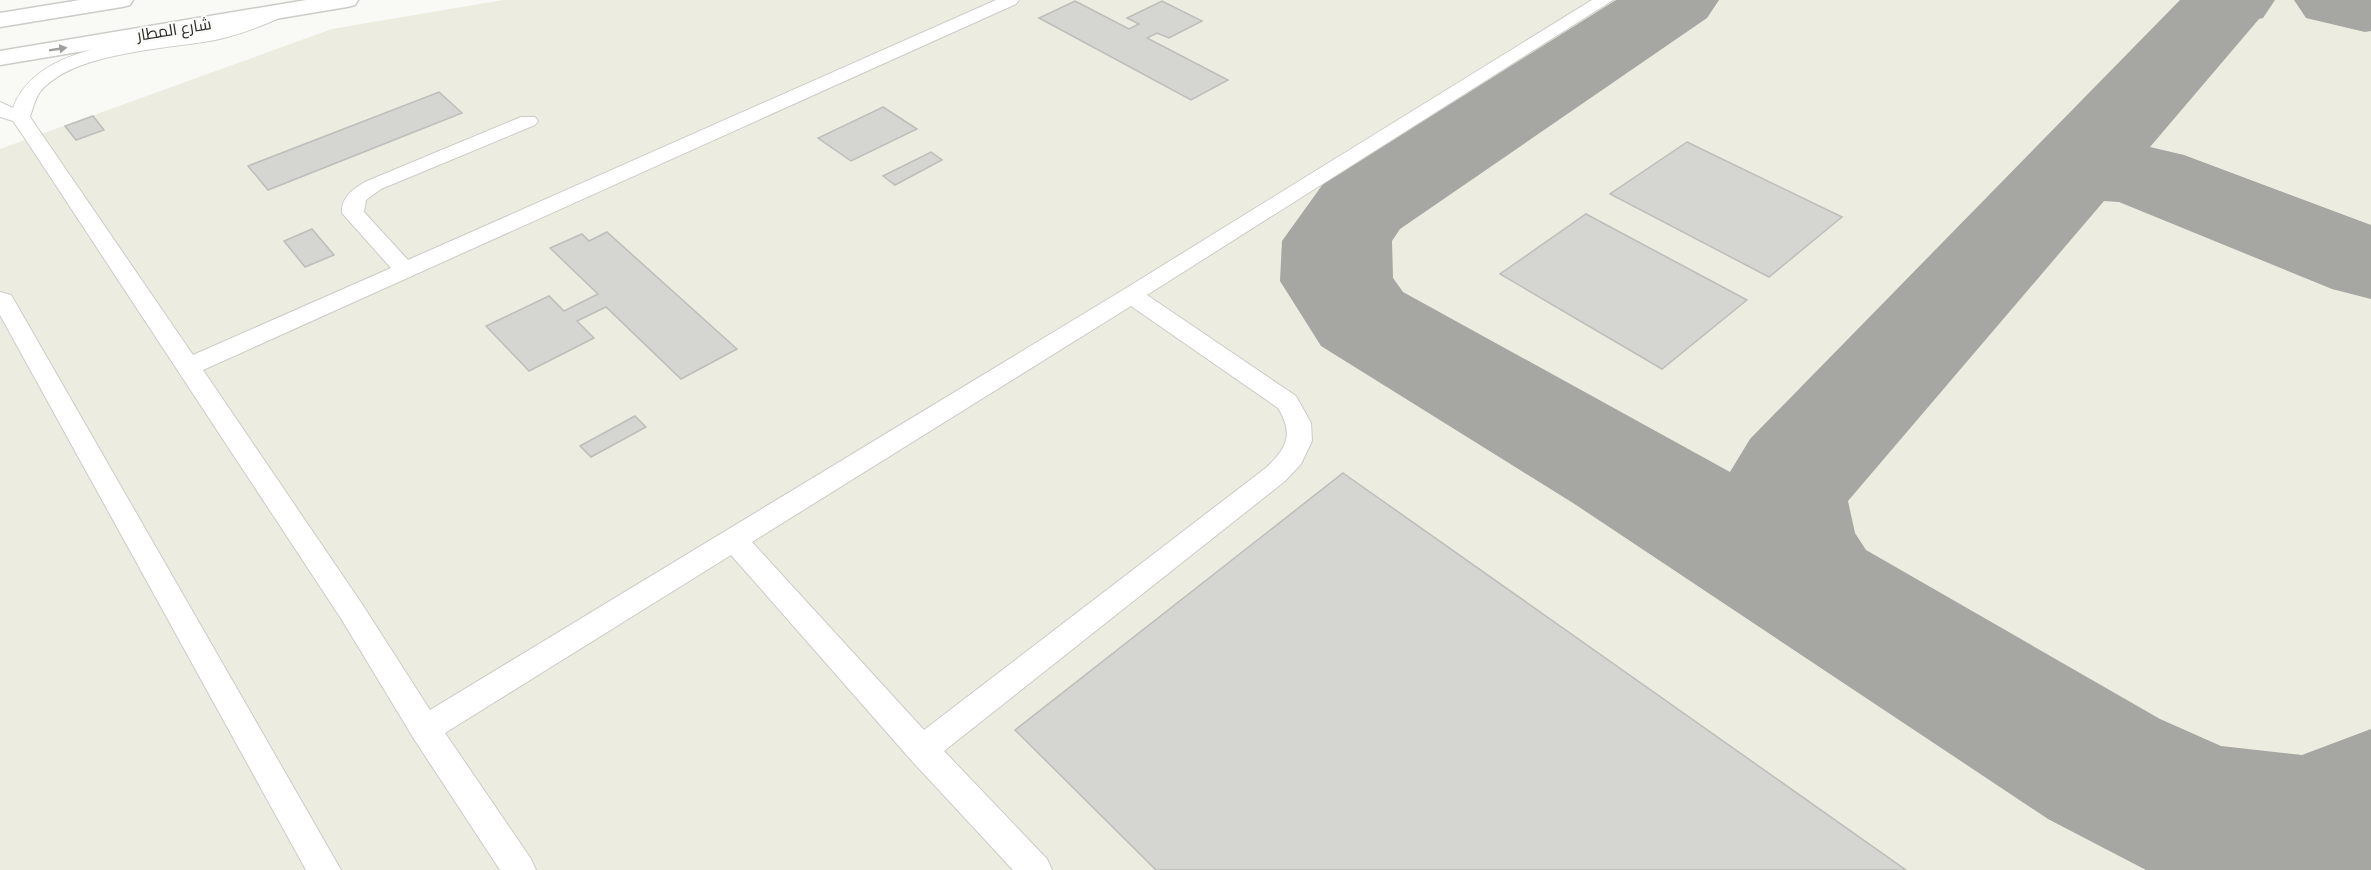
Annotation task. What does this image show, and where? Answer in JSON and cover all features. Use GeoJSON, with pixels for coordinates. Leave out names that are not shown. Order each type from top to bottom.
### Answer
{"type":"FeatureCollection","features":[{"type":"Feature","properties":{"kind":"main road","name":"شارع المطار"},"geometry":{"type":"LineString","coordinates":[[0,20],[122,0]]}},
{"type":"Feature","properties":{"kind":"main road","name":"شارع المطار"},"geometry":{"type":"LineString","coordinates":[[0,58],[347,0]]}},
{"type":"Feature","properties":{"kind":"lane"},"geometry":{"type":"LineString","coordinates":[[188,367],[1010,0]]}},
{"type":"Feature","properties":{"kind":"lane"},"geometry":{"type":"LineString","coordinates":[[424,729],[1131,295],[1604,0]]}},
{"type":"Feature","properties":{"kind":"lane"},"geometry":{"type":"LineString","coordinates":[[20,117],[26,98],[38,84],[72,64],[100,55],[233,30],[278,12]]}},
{"type":"Feature","properties":{"kind":"lane"},"geometry":{"type":"LineString","coordinates":[[0,108],[20,117],[346,603],[424,729],[519,870]]}},
{"type":"Feature","properties":{"kind":"lane"},"geometry":{"type":"LineString","coordinates":[[0,124],[20,117]]}},
{"type":"Feature","properties":{"kind":"lane"},"geometry":{"type":"LineString","coordinates":[[405,270],[353,213],[352,206],[355,199],[374,185],[528,121]]}},
{"type":"Feature","properties":{"kind":"lane"},"geometry":{"type":"LineString","coordinates":[[922,750],[1291,462],[1299,447],[1301,431],[1297,416],[1287,402],[1131,295]]}},
{"type":"Feature","properties":{"kind":"lane"},"geometry":{"type":"LineString","coordinates":[[0,299],[3,300],[324,870]]}},
{"type":"Feature","properties":{"kind":"lane"},"geometry":{"type":"LineString","coordinates":[[733,539],[922,750],[1035,870]]}},
{"type":"Feature","properties":{"kind":"shaded area"},"geometry":{"type":"Polygon","coordinates":[[[503,0],[2371,0],[2371,870],[0,870],[0,149],[332,29],[503,0]]]}},
{"type":"Feature","properties":{"kind":"building"},"geometry":{"type":"Polygon","coordinates":[[[1075,1],[1129,29],[1139,24],[1127,18],[1162,1],[1202,21],[1169,38],[1157,33],[1147,38],[1228,80],[1191,100],[1039,18],[1075,1]]]}},
{"type":"Feature","properties":{"kind":"building"},"geometry":{"type":"Polygon","coordinates":[[[439,92],[462,113],[268,190],[248,166],[439,92]]]}},
{"type":"Feature","properties":{"kind":"building"},"geometry":{"type":"Polygon","coordinates":[[[883,107],[917,129],[851,161],[818,138],[883,107]]]}},
{"type":"Feature","properties":{"kind":"building"},"geometry":{"type":"Polygon","coordinates":[[[93,116],[104,130],[76,140],[65,126],[93,116]]]}},
{"type":"Feature","properties":{"kind":"building"},"geometry":{"type":"Polygon","coordinates":[[[1687,142],[1842,217],[1769,277],[1610,194],[1687,142]]]}},
{"type":"Feature","properties":{"kind":"building"},"geometry":{"type":"Polygon","coordinates":[[[931,152],[942,160],[895,185],[883,176],[931,152]]]}},
{"type":"Feature","properties":{"kind":"building"},"geometry":{"type":"Polygon","coordinates":[[[1586,214],[1747,300],[1662,369],[1500,274],[1586,214]]]}},
{"type":"Feature","properties":{"kind":"building"},"geometry":{"type":"Polygon","coordinates":[[[312,229],[334,255],[305,267],[284,241],[312,229]]]}},
{"type":"Feature","properties":{"kind":"building"},"geometry":{"type":"Polygon","coordinates":[[[607,232],[737,349],[681,379],[606,307],[577,321],[594,338],[529,371],[486,326],[549,296],[564,311],[598,294],[550,248],[582,234],[589,241],[607,232]]]}},
{"type":"Feature","properties":{"kind":"building"},"geometry":{"type":"Polygon","coordinates":[[[635,416],[646,427],[591,457],[580,446],[635,416]]]}},
{"type":"Feature","properties":{"kind":"building"},"geometry":{"type":"Polygon","coordinates":[[[1343,473],[1906,870],[1156,870],[1015,730],[1343,473]]]}},
{"type":"Feature","properties":{"kind":"taxiway"},"geometry":{"type":"LineString","coordinates":[[1676,0],[1361,207],[1337,241],[1337,281],[1362,319],[1619,469],[1816,591]]}},
{"type":"Feature","properties":{"kind":"taxiway"},"geometry":{"type":"LineString","coordinates":[[1816,591],[1788,542],[1781,501],[1796,473],[2228,1],[2232,0]]}},
{"type":"Feature","properties":{"kind":"taxiway"},"geometry":{"type":"LineString","coordinates":[[2337,0],[2365,6]]}},
{"type":"Feature","properties":{"kind":"taxiway"},"geometry":{"type":"LineString","coordinates":[[2072,172],[2111,170],[2147,177],[2371,264]]}},
{"type":"Feature","properties":{"kind":"taxiway"},"geometry":{"type":"LineString","coordinates":[[1816,591],[2104,769],[2210,820],[2302,831],[2371,803]]}}]}
